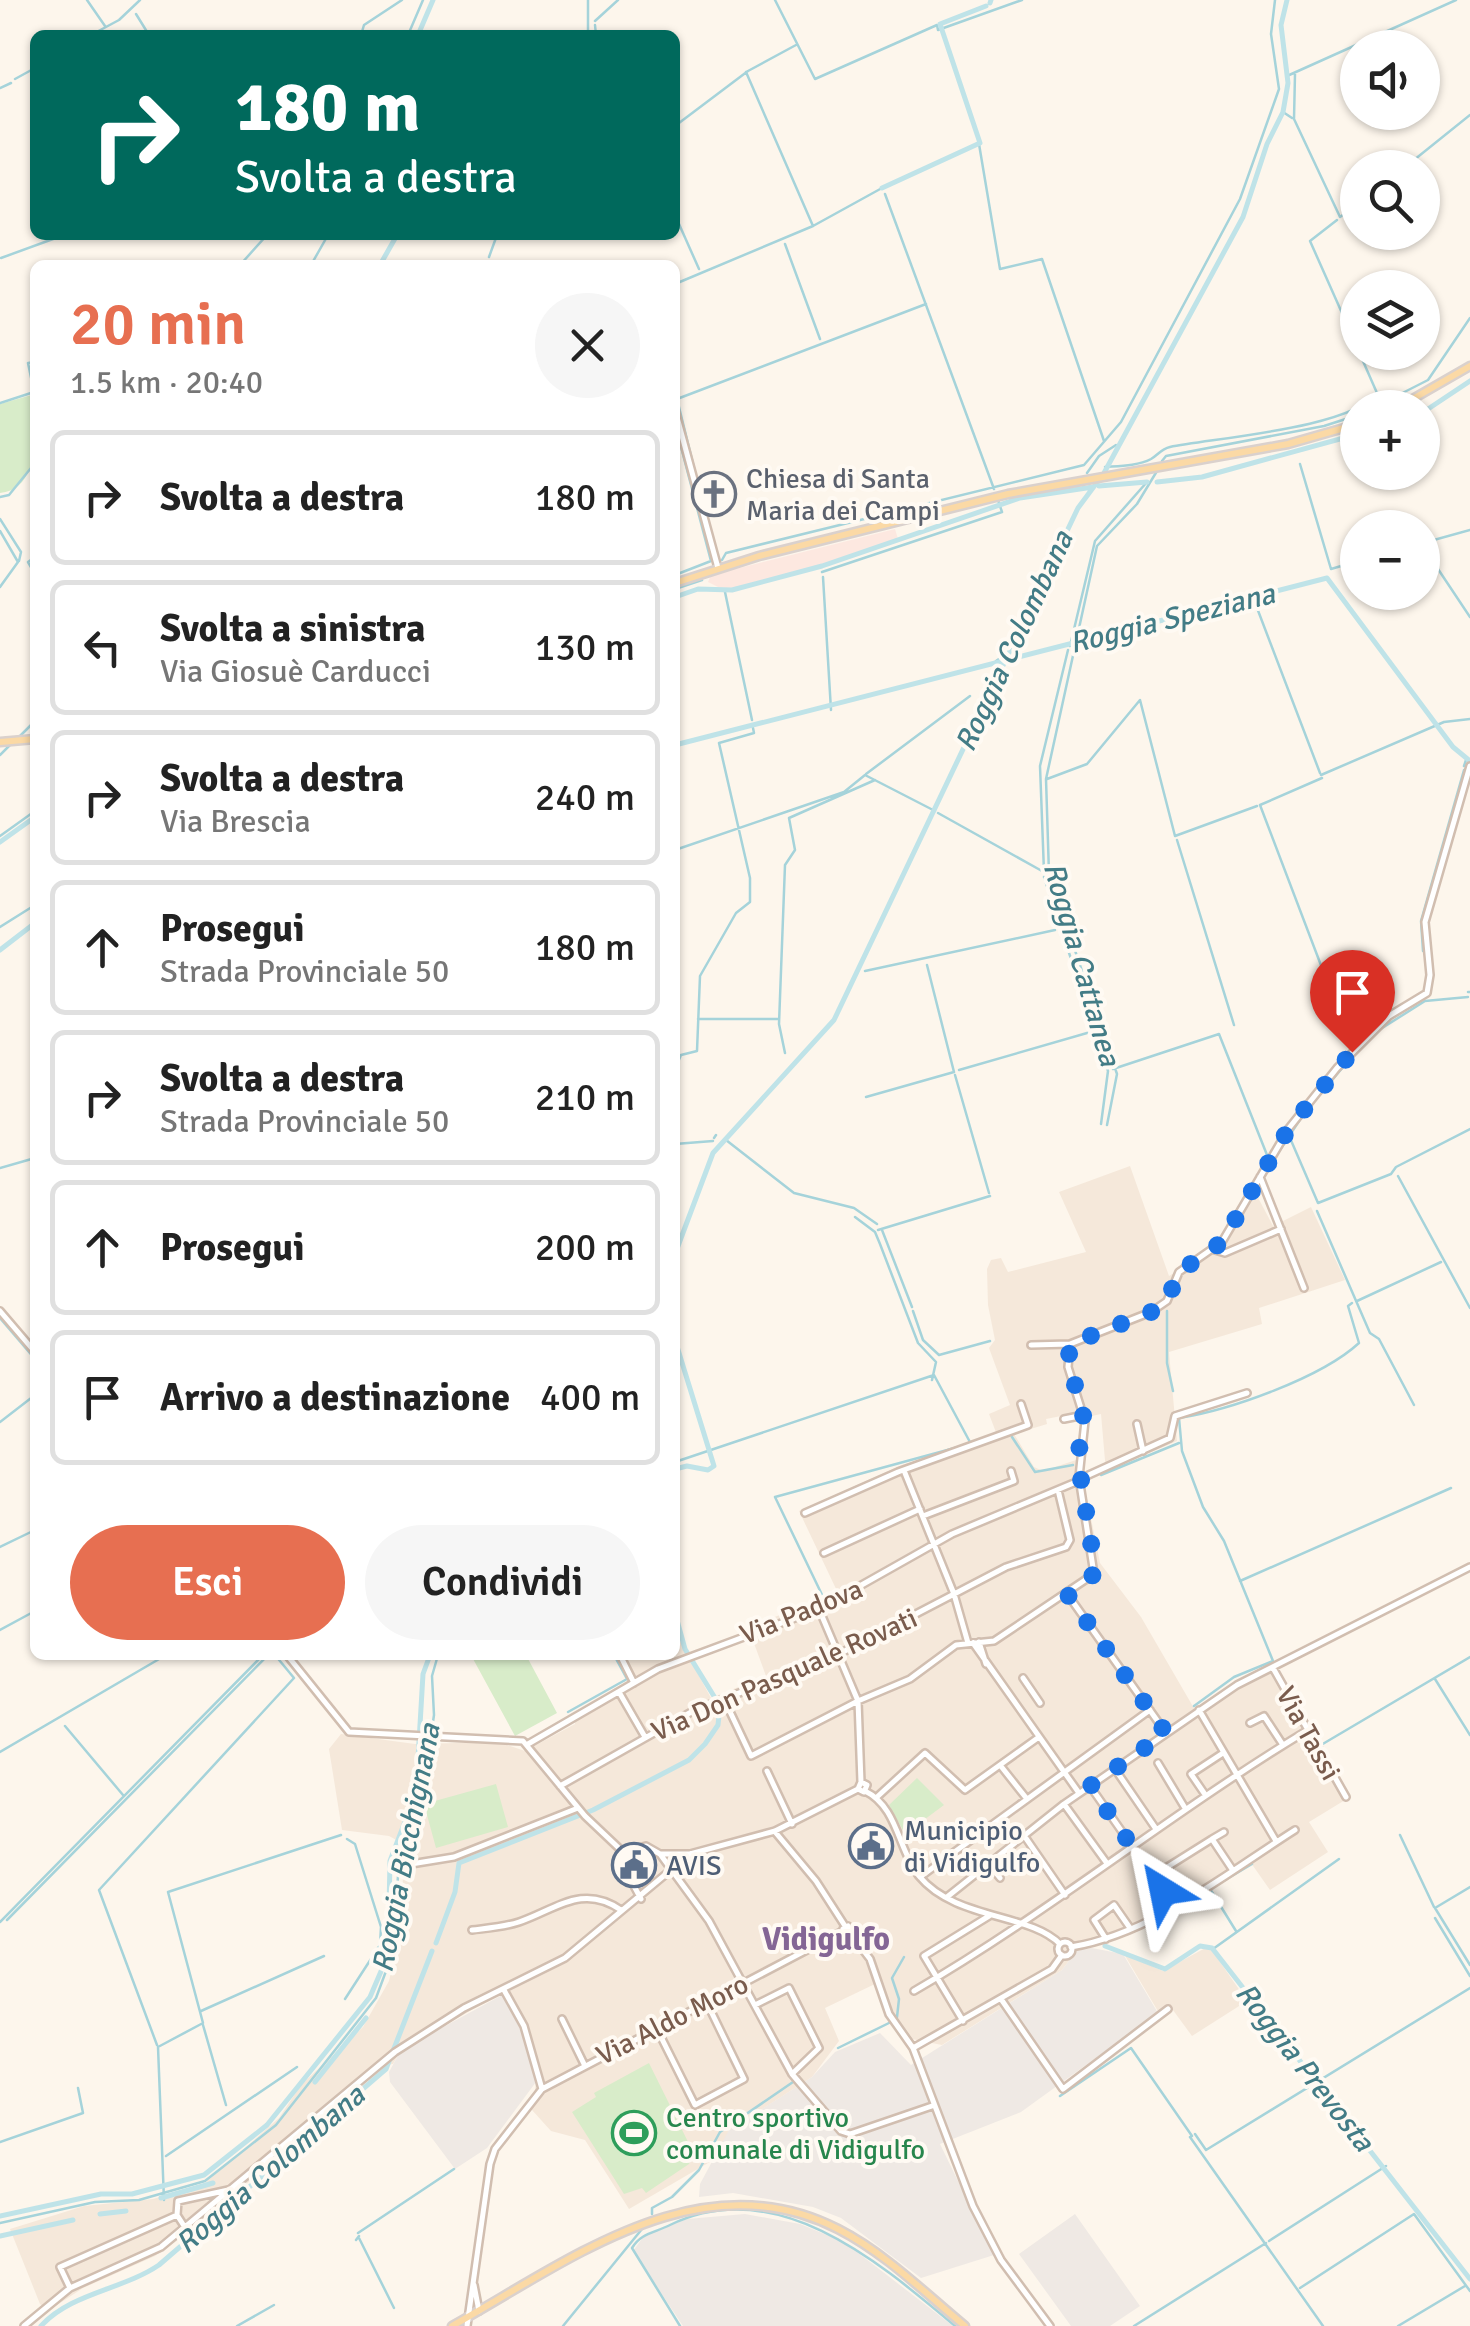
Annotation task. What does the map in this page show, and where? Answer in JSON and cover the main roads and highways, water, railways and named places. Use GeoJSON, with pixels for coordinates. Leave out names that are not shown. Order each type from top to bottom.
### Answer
{"type":"FeatureCollection","features":[{"type":"Feature","properties":{"kind":"main road"},"geometry":{"type":"LineString","coordinates":[[1428,390],[1470,366]]}},
{"type":"Feature","properties":{"kind":"main road"},"geometry":{"type":"LineString","coordinates":[[680,580],[1008,494],[1288,444],[1340,429]]}},
{"type":"Feature","properties":{"kind":"main road"},"geometry":{"type":"LineString","coordinates":[[0,742],[30,739]]}},
{"type":"Feature","properties":{"kind":"main road"},"geometry":{"type":"LineString","coordinates":[[452,2326],[664,2214],[709,2205],[752,2205],[809,2216],[838,2228],[885,2259],[964,2326]]}},
{"type":"Feature","properties":{"kind":"waterway"},"geometry":{"type":"LineString","coordinates":[[87,0],[105,26]]}},
{"type":"Feature","properties":{"kind":"waterway"},"geometry":{"type":"LineString","coordinates":[[100,30],[119,20],[140,0]]}},
{"type":"Feature","properties":{"kind":"waterway"},"geometry":{"type":"LineString","coordinates":[[362,30],[364,25],[402,0]]}},
{"type":"Feature","properties":{"kind":"waterway"},"geometry":{"type":"LineString","coordinates":[[410,30],[423,0]]}},
{"type":"Feature","properties":{"kind":"waterway"},"geometry":{"type":"LineString","coordinates":[[420,30],[433,0]]}},
{"type":"Feature","properties":{"kind":"waterway"},"geometry":{"type":"LineString","coordinates":[[588,0],[588,30]]}},
{"type":"Feature","properties":{"kind":"waterway"},"geometry":{"type":"LineString","coordinates":[[595,21],[618,0]]}},
{"type":"Feature","properties":{"kind":"waterway"},"geometry":{"type":"LineString","coordinates":[[775,0],[815,79],[937,25],[938,30],[1022,0]]}},
{"type":"Feature","properties":{"kind":"waterway"},"geometry":{"type":"LineString","coordinates":[[722,560],[726,553],[1084,465],[1121,422],[1240,199],[1279,89],[1271,34],[1275,0]]}},
{"type":"Feature","properties":{"kind":"waterway","name":"Roggia Colombana"},"geometry":{"type":"LineString","coordinates":[[680,1241],[713,1153],[834,1020],[1078,508],[1104,473],[1243,217],[1267,144],[1283,112],[1288,83],[1281,25],[1287,0]]}},
{"type":"Feature","properties":{"kind":"waterway"},"geometry":{"type":"LineString","coordinates":[[1287,76],[1456,0]]}},
{"type":"Feature","properties":{"kind":"waterway"},"geometry":{"type":"LineString","coordinates":[[882,188],[980,143],[940,24],[986,6]]}},
{"type":"Feature","properties":{"kind":"waterway"},"geometry":{"type":"LineString","coordinates":[[136,14],[146,30]]}},
{"type":"Feature","properties":{"kind":"waterway"},"geometry":{"type":"LineString","coordinates":[[595,25],[596,30]]}},
{"type":"Feature","properties":{"kind":"waterway"},"geometry":{"type":"LineString","coordinates":[[680,122],[748,71],[796,45]]}},
{"type":"Feature","properties":{"kind":"waterway"},"geometry":{"type":"LineString","coordinates":[[15,79],[30,71]]}},
{"type":"Feature","properties":{"kind":"waterway"},"geometry":{"type":"LineString","coordinates":[[746,72],[813,226]]}},
{"type":"Feature","properties":{"kind":"waterway"},"geometry":{"type":"LineString","coordinates":[[1295,74],[1294,119],[1340,217]]}},
{"type":"Feature","properties":{"kind":"waterway"},"geometry":{"type":"LineString","coordinates":[[0,88],[11,83]]}},
{"type":"Feature","properties":{"kind":"waterway"},"geometry":{"type":"LineString","coordinates":[[1283,112],[1292,118]]}},
{"type":"Feature","properties":{"kind":"waterway"},"geometry":{"type":"LineString","coordinates":[[1426,150],[1470,115]]}},
{"type":"Feature","properties":{"kind":"waterway"},"geometry":{"type":"LineString","coordinates":[[979,144],[1000,269],[1042,259],[1104,441]]}},
{"type":"Feature","properties":{"kind":"waterway"},"geometry":{"type":"LineString","coordinates":[[680,282],[813,226],[882,188]]}},
{"type":"Feature","properties":{"kind":"waterway"},"geometry":{"type":"LineString","coordinates":[[885,194],[994,489]]}},
{"type":"Feature","properties":{"kind":"waterway"},"geometry":{"type":"LineString","coordinates":[[1337,220],[1310,241],[1340,308]]}},
{"type":"Feature","properties":{"kind":"waterway"},"geometry":{"type":"LineString","coordinates":[[680,226],[699,269]]}},
{"type":"Feature","properties":{"kind":"waterway"},"geometry":{"type":"LineString","coordinates":[[1,258],[50,240]]}},
{"type":"Feature","properties":{"kind":"waterway"},"geometry":{"type":"LineString","coordinates":[[244,260],[262,240]]}},
{"type":"Feature","properties":{"kind":"waterway"},"geometry":{"type":"LineString","coordinates":[[314,260],[325,240]]}},
{"type":"Feature","properties":{"kind":"waterway"},"geometry":{"type":"LineString","coordinates":[[383,260],[394,240]]}},
{"type":"Feature","properties":{"kind":"waterway"},"geometry":{"type":"LineString","coordinates":[[489,257],[495,240]]}},
{"type":"Feature","properties":{"kind":"waterway"},"geometry":{"type":"LineString","coordinates":[[785,244],[820,339]]}},
{"type":"Feature","properties":{"kind":"waterway"},"geometry":{"type":"LineString","coordinates":[[680,398],[926,304]]}},
{"type":"Feature","properties":{"kind":"waterway","name":"Roggia Cattanea"},"geometry":{"type":"LineString","coordinates":[[1408,390],[1428,380],[1470,318]]}},
{"type":"Feature","properties":{"kind":"waterway"},"geometry":{"type":"LineString","coordinates":[[30,363],[30,373]]}},
{"type":"Feature","properties":{"kind":"waterway"},"geometry":{"type":"LineString","coordinates":[[1105,467],[1140,463],[1170,447],[1281,430],[1340,415],[1363,405],[1377,393],[1367,370]]}},
{"type":"Feature","properties":{"kind":"waterway"},"geometry":{"type":"LineString","coordinates":[[1440,401],[1470,381]]}},
{"type":"Feature","properties":{"kind":"waterway"},"geometry":{"type":"LineString","coordinates":[[0,403],[30,393]]}},
{"type":"Feature","properties":{"kind":"waterway"},"geometry":{"type":"LineString","coordinates":[[680,411],[699,488],[721,484],[725,498],[704,507]]}},
{"type":"Feature","properties":{"kind":"waterway","name":"Roggia Cattanea"},"geometry":{"type":"LineString","coordinates":[[1162,461],[1166,456],[1340,421]]}},
{"type":"Feature","properties":{"kind":"waterway"},"geometry":{"type":"LineString","coordinates":[[1157,482],[1202,477],[1340,439]]}},
{"type":"Feature","properties":{"kind":"waterway"},"geometry":{"type":"LineString","coordinates":[[680,443],[711,561],[680,573]]}},
{"type":"Feature","properties":{"kind":"waterway"},"geometry":{"type":"LineString","coordinates":[[1087,473],[1099,456],[1116,445]]}},
{"type":"Feature","properties":{"kind":"waterway"},"geometry":{"type":"LineString","coordinates":[[1300,464],[1331,569],[1340,566]]}},
{"type":"Feature","properties":{"kind":"waterway"},"geometry":{"type":"LineString","coordinates":[[0,497],[9,495],[30,469]]}},
{"type":"Feature","properties":{"kind":"waterway","name":"Roggia Cattanea"},"geometry":{"type":"LineString","coordinates":[[1107,1125],[1117,1074],[1049,874],[1046,779],[1097,546],[1137,504],[1157,471]]}},
{"type":"Feature","properties":{"kind":"waterway","name":"Roggia Cattanea"},"geometry":{"type":"LineString","coordinates":[[1070,646],[1095,541],[1147,482]]}},
{"type":"Feature","properties":{"kind":"waterway"},"geometry":{"type":"LineString","coordinates":[[1099,486],[1147,482]]}},
{"type":"Feature","properties":{"kind":"waterway"},"geometry":{"type":"LineString","coordinates":[[680,595],[698,589],[732,590],[822,566],[1020,498],[1093,487]]}},
{"type":"Feature","properties":{"kind":"waterway"},"geometry":{"type":"LineString","coordinates":[[822,572],[1002,512],[998,500]]}},
{"type":"Feature","properties":{"kind":"waterway"},"geometry":{"type":"LineString","coordinates":[[0,519],[21,552],[19,561]]}},
{"type":"Feature","properties":{"kind":"waterway"},"geometry":{"type":"LineString","coordinates":[[1440,538],[1470,530]]}},
{"type":"Feature","properties":{"kind":"waterway"},"geometry":{"type":"LineString","coordinates":[[0,531],[18,562],[0,587]]}},
{"type":"Feature","properties":{"kind":"waterway"},"geometry":{"type":"LineString","coordinates":[[30,561],[30,565]]}},
{"type":"Feature","properties":{"kind":"waterway"},"geometry":{"type":"LineString","coordinates":[[1440,572],[1470,617]]}},
{"type":"Feature","properties":{"kind":"waterway"},"geometry":{"type":"LineString","coordinates":[[823,577],[831,710]]}},
{"type":"Feature","properties":{"kind":"waterway","name":"Roggia Speziana"},"geometry":{"type":"LineString","coordinates":[[680,744],[1327,578],[1453,747],[1470,761]]}},
{"type":"Feature","properties":{"kind":"waterway"},"geometry":{"type":"LineString","coordinates":[[680,587],[702,580]]}},
{"type":"Feature","properties":{"kind":"waterway","name":"Roggia Bicchignana"},"geometry":{"type":"LineString","coordinates":[[725,592],[752,720]]}},
{"type":"Feature","properties":{"kind":"waterway"},"geometry":{"type":"LineString","coordinates":[[1254,600],[1320,773]]}},
{"type":"Feature","properties":{"kind":"waterway","name":"Roggia Speziana"},"geometry":{"type":"LineString","coordinates":[[1075,639],[1086,647]]}},
{"type":"Feature","properties":{"kind":"waterway"},"geometry":{"type":"LineString","coordinates":[[1044,872],[1040,766],[1068,650]]}},
{"type":"Feature","properties":{"kind":"waterway"},"geometry":{"type":"LineString","coordinates":[[996,661],[1009,652]]}},
{"type":"Feature","properties":{"kind":"waterway"},"geometry":{"type":"LineString","coordinates":[[866,774],[970,696]]}},
{"type":"Feature","properties":{"kind":"waterway"},"geometry":{"type":"LineString","coordinates":[[1047,779],[1087,764],[1140,700],[1175,836],[1257,806]]}},
{"type":"Feature","properties":{"kind":"waterway"},"geometry":{"type":"LineString","coordinates":[[1321,775],[1444,722],[1470,719]]}},
{"type":"Feature","properties":{"kind":"waterway"},"geometry":{"type":"LineString","coordinates":[[19,737],[30,726]]}},
{"type":"Feature","properties":{"kind":"waterway","name":"Roggia Bicchignana"},"geometry":{"type":"LineString","coordinates":[[680,1057],[697,1051],[700,976],[736,913],[750,902],[750,878],[719,743],[754,733],[753,728]]}},
{"type":"Feature","properties":{"kind":"waterway"},"geometry":{"type":"LineString","coordinates":[[0,755],[10,745]]}},
{"type":"Feature","properties":{"kind":"waterway"},"geometry":{"type":"LineString","coordinates":[[1464,766],[1466,760]]}},
{"type":"Feature","properties":{"kind":"waterway"},"geometry":{"type":"LineString","coordinates":[[1423,951],[1421,921],[1464,770]]}},
{"type":"Feature","properties":{"kind":"waterway"},"geometry":{"type":"LineString","coordinates":[[680,848],[844,792],[865,775],[935,811]]}},
{"type":"Feature","properties":{"kind":"waterway"},"geometry":{"type":"LineString","coordinates":[[1322,778],[1260,805],[1330,989]]}},
{"type":"Feature","properties":{"kind":"waterway"},"geometry":{"type":"LineString","coordinates":[[785,1053],[779,1024],[785,865],[795,850],[789,818],[875,780]]}},
{"type":"Feature","properties":{"kind":"waterway"},"geometry":{"type":"LineString","coordinates":[[938,813],[1042,871]]}},
{"type":"Feature","properties":{"kind":"waterway"},"geometry":{"type":"LineString","coordinates":[[0,836],[30,815]]}},
{"type":"Feature","properties":{"kind":"waterway"},"geometry":{"type":"LineString","coordinates":[[0,842],[30,821]]}},
{"type":"Feature","properties":{"kind":"waterway"},"geometry":{"type":"LineString","coordinates":[[1177,840],[1234,1025]]}},
{"type":"Feature","properties":{"kind":"waterway"},"geometry":{"type":"LineString","coordinates":[[1044,877],[1108,1071],[1101,1124]]}},
{"type":"Feature","properties":{"kind":"waterway"},"geometry":{"type":"LineString","coordinates":[[0,927],[30,908]]}},
{"type":"Feature","properties":{"kind":"waterway"},"geometry":{"type":"LineString","coordinates":[[0,950],[30,927]]}},
{"type":"Feature","properties":{"kind":"waterway"},"geometry":{"type":"LineString","coordinates":[[865,971],[1055,930]]}},
{"type":"Feature","properties":{"kind":"waterway"},"geometry":{"type":"LineString","coordinates":[[866,1097],[954,1072],[927,965]]}},
{"type":"Feature","properties":{"kind":"waterway"},"geometry":{"type":"LineString","coordinates":[[1379,1030],[1425,1001],[1468,997]]}},
{"type":"Feature","properties":{"kind":"waterway"},"geometry":{"type":"LineString","coordinates":[[698,1019],[778,1019]]}},
{"type":"Feature","properties":{"kind":"waterway"},"geometry":{"type":"LineString","coordinates":[[959,1070],[1094,1031]]}},
{"type":"Feature","properties":{"kind":"waterway"},"geometry":{"type":"LineString","coordinates":[[1113,1069],[1219,1034],[1269,1160]]}},
{"type":"Feature","properties":{"kind":"waterway"},"geometry":{"type":"LineString","coordinates":[[1272,1162],[1305,1112],[1355,1053]]}},
{"type":"Feature","properties":{"kind":"waterway"},"geometry":{"type":"LineString","coordinates":[[955,1075],[989,1193]]}},
{"type":"Feature","properties":{"kind":"waterway"},"geometry":{"type":"LineString","coordinates":[[1290,1138],[1318,1203],[1391,1174],[1396,1167],[1470,1129]]}},
{"type":"Feature","properties":{"kind":"waterway"},"geometry":{"type":"LineString","coordinates":[[726,1140],[794,1193],[854,1208],[877,1224]]}},
{"type":"Feature","properties":{"kind":"waterway"},"geometry":{"type":"LineString","coordinates":[[680,1144],[713,1141]]}},
{"type":"Feature","properties":{"kind":"waterway"},"geometry":{"type":"LineString","coordinates":[[0,1168],[30,1159]]}},
{"type":"Feature","properties":{"kind":"waterway"},"geometry":{"type":"LineString","coordinates":[[1398,1176],[1470,1308]]}},
{"type":"Feature","properties":{"kind":"waterway"},"geometry":{"type":"LineString","coordinates":[[878,1230],[990,1196]]}},
{"type":"Feature","properties":{"kind":"waterway"},"geometry":{"type":"LineString","coordinates":[[1317,1211],[1370,1333],[1379,1339],[1414,1405]]}},
{"type":"Feature","properties":{"kind":"waterway"},"geometry":{"type":"LineString","coordinates":[[855,1217],[875,1232],[918,1343],[936,1362],[932,1380]]}},
{"type":"Feature","properties":{"kind":"waterway"},"geometry":{"type":"LineString","coordinates":[[882,1230],[912,1307]]}},
{"type":"Feature","properties":{"kind":"waterway"},"geometry":{"type":"LineString","coordinates":[[1357,1301],[1441,1262]]}},
{"type":"Feature","properties":{"kind":"waterway","name":"Roggia Cattanea"},"geometry":{"type":"LineString","coordinates":[[1194,1706],[1234,1677],[1273,1661],[1224,1541],[1203,1507],[1182,1451],[1179,1418],[1274,1391],[1342,1356],[1359,1343],[1348,1306],[1352,1303]]}},
{"type":"Feature","properties":{"kind":"waterway"},"geometry":{"type":"LineString","coordinates":[[913,1311],[923,1340],[939,1355],[990,1341]]}},
{"type":"Feature","properties":{"kind":"waterway","name":"Roggia Cattanea"},"geometry":{"type":"LineString","coordinates":[[1167,1311],[1167,1363],[1173,1391]]}},
{"type":"Feature","properties":{"kind":"waterway"},"geometry":{"type":"LineString","coordinates":[[0,1318],[30,1353]]}},
{"type":"Feature","properties":{"kind":"waterway","name":"Roggia Colombana"},"geometry":{"type":"LineString","coordinates":[[680,1356],[714,1466],[708,1470],[680,1468]]}},
{"type":"Feature","properties":{"kind":"waterway"},"geometry":{"type":"LineString","coordinates":[[680,1460],[934,1375],[971,1444]]}},
{"type":"Feature","properties":{"kind":"waterway"},"geometry":{"type":"LineString","coordinates":[[0,1422],[30,1399]]}},
{"type":"Feature","properties":{"kind":"waterway"},"geometry":{"type":"LineString","coordinates":[[1012,1437],[1035,1472],[1073,1465]]}},
{"type":"Feature","properties":{"kind":"waterway"},"geometry":{"type":"LineString","coordinates":[[1101,1475],[1179,1443]]}},
{"type":"Feature","properties":{"kind":"waterway"},"geometry":{"type":"LineString","coordinates":[[825,1601],[775,1497],[962,1446]]}},
{"type":"Feature","properties":{"kind":"waterway"},"geometry":{"type":"LineString","coordinates":[[1240,1581],[1451,1488]]}},
{"type":"Feature","properties":{"kind":"waterway"},"geometry":{"type":"LineString","coordinates":[[0,1547],[30,1532]]}},
{"type":"Feature","properties":{"kind":"waterway"},"geometry":{"type":"LineString","coordinates":[[0,1630],[30,1614]]}},
{"type":"Feature","properties":{"kind":"waterway","name":"Roggia Colombana"},"geometry":{"type":"LineString","coordinates":[[436,1943],[455,1892],[459,1863],[593,1810],[689,1760],[705,1744],[718,1725],[720,1706],[685,1649],[680,1631]]}},
{"type":"Feature","properties":{"kind":"waterway"},"geometry":{"type":"LineString","coordinates":[[1321,1745],[1470,1657]]}},
{"type":"Feature","properties":{"kind":"waterway"},"geometry":{"type":"LineString","coordinates":[[0,1752],[157,1660]]}},
{"type":"Feature","properties":{"kind":"waterway"},"geometry":{"type":"LineString","coordinates":[[0,1922],[258,1660]]}},
{"type":"Feature","properties":{"kind":"waterway"},"geometry":{"type":"LineString","coordinates":[[7,1920],[263,1660]]}},
{"type":"Feature","properties":{"kind":"waterway"},"geometry":{"type":"LineString","coordinates":[[157,2045],[99,1890],[294,1678],[279,1660]]}},
{"type":"Feature","properties":{"kind":"waterway","name":"Roggia Speziana"},"geometry":{"type":"LineString","coordinates":[[0,2216],[101,2194],[132,2194],[204,2175],[267,2125],[370,1997],[388,1955],[390,1861],[416,1793],[423,1674],[428,1660]]}},
{"type":"Feature","properties":{"kind":"waterway","name":"Roggia Bicchignana"},"geometry":{"type":"LineString","coordinates":[[0,2223],[95,2202],[139,2200],[205,2181],[276,2125],[376,1998],[392,1955],[398,1876],[420,1809],[434,1715],[432,1676],[437,1660]]}},
{"type":"Feature","properties":{"kind":"waterway"},"geometry":{"type":"LineString","coordinates":[[568,1712],[627,1679],[617,1660]]}},
{"type":"Feature","properties":{"kind":"waterway"},"geometry":{"type":"LineString","coordinates":[[1435,1679],[1470,1735]]}},
{"type":"Feature","properties":{"kind":"waterway"},"geometry":{"type":"LineString","coordinates":[[65,1726],[123,1795]]}},
{"type":"Feature","properties":{"kind":"waterway"},"geometry":{"type":"LineString","coordinates":[[164,2200],[158,2047],[203,2023],[168,1892],[341,1835]]}},
{"type":"Feature","properties":{"kind":"waterway"},"geometry":{"type":"LineString","coordinates":[[1400,1835],[1434,1907]]}},
{"type":"Feature","properties":{"kind":"waterway"},"geometry":{"type":"LineString","coordinates":[[345,1999],[380,1945],[381,1927],[355,1844],[347,1839]]}},
{"type":"Feature","properties":{"kind":"waterway"},"geometry":{"type":"LineString","coordinates":[[1213,1949],[1339,1859]]}},
{"type":"Feature","properties":{"kind":"waterway"},"geometry":{"type":"LineString","coordinates":[[1236,1931],[1210,1889],[1252,1864]]}},
{"type":"Feature","properties":{"kind":"waterway"},"geometry":{"type":"LineString","coordinates":[[1470,1887],[1435,1908],[1470,1965]]}},
{"type":"Feature","properties":{"kind":"waterway"},"geometry":{"type":"LineString","coordinates":[[1435,1918],[1470,1976]]}},
{"type":"Feature","properties":{"kind":"waterway","name":"Roggia Prevosta"},"geometry":{"type":"LineString","coordinates":[[1105,1946],[1165,1969],[1200,1946],[1212,1948],[1470,2279]]}},
{"type":"Feature","properties":{"kind":"waterway","name":"Roggia Colombana"},"geometry":{"type":"LineString","coordinates":[[41,2326],[67,2306],[159,2265],[386,2069],[432,1951]]}},
{"type":"Feature","properties":{"kind":"waterway"},"geometry":{"type":"LineString","coordinates":[[201,2011],[324,1956]]}},
{"type":"Feature","properties":{"kind":"waterway","name":"Roggia Cattanea"},"geometry":{"type":"LineString","coordinates":[[897,2017],[899,1999],[892,1978],[904,1957]]}},
{"type":"Feature","properties":{"kind":"waterway"},"geometry":{"type":"LineString","coordinates":[[1195,2134],[1206,2150],[1470,1988]]}},
{"type":"Feature","properties":{"kind":"waterway","name":"Roggia Prevosta"},"geometry":{"type":"LineString","coordinates":[[315,2082],[366,2018]]}},
{"type":"Feature","properties":{"kind":"waterway","name":"Roggia Cattanea"},"geometry":{"type":"LineString","coordinates":[[838,2048],[891,2022]]}},
{"type":"Feature","properties":{"kind":"waterway"},"geometry":{"type":"LineString","coordinates":[[203,2025],[226,2105]]}},
{"type":"Feature","properties":{"kind":"waterway"},"geometry":{"type":"LineString","coordinates":[[1060,2096],[1131,2048],[1192,2136]]}},
{"type":"Feature","properties":{"kind":"waterway"},"geometry":{"type":"LineString","coordinates":[[166,2156],[297,2067]]}},
{"type":"Feature","properties":{"kind":"waterway","name":"Roggia Cattanea"},"geometry":{"type":"LineString","coordinates":[[652,2214],[652,2208],[672,2197],[699,2170],[720,2132],[793,2082]]}},
{"type":"Feature","properties":{"kind":"waterway"},"geometry":{"type":"LineString","coordinates":[[0,2142],[83,2113],[78,2088]]}},
{"type":"Feature","properties":{"kind":"waterway"},"geometry":{"type":"LineString","coordinates":[[1190,2137],[1323,2326]]}},
{"type":"Feature","properties":{"kind":"waterway"},"geometry":{"type":"LineString","coordinates":[[1269,2241],[1386,2166]]}},
{"type":"Feature","properties":{"kind":"waterway"},"geometry":{"type":"LineString","coordinates":[[358,2233],[454,2169]]}},
{"type":"Feature","properties":{"kind":"waterway","name":"Roggia Prevosta"},"geometry":{"type":"LineString","coordinates":[[161,2198],[213,2183]]}},
{"type":"Feature","properties":{"kind":"waterway"},"geometry":{"type":"LineString","coordinates":[[680,2326],[632,2248],[648,2234],[710,2212],[749,2210],[787,2217],[824,2232],[893,2276],[955,2326]]}},
{"type":"Feature","properties":{"kind":"waterway","name":"Roggia Prevosta"},"geometry":{"type":"LineString","coordinates":[[100,2214],[126,2211]]}},
{"type":"Feature","properties":{"kind":"waterway"},"geometry":{"type":"LineString","coordinates":[[1300,2288],[1414,2214],[1470,2291]]}},
{"type":"Feature","properties":{"kind":"waterway","name":"Roggia Prevosta"},"geometry":{"type":"LineString","coordinates":[[0,2236],[73,2220]]}},
{"type":"Feature","properties":{"kind":"waterway","name":"Roggia Cattanea"},"geometry":{"type":"LineString","coordinates":[[563,2326],[642,2229]]}},
{"type":"Feature","properties":{"kind":"waterway"},"geometry":{"type":"LineString","coordinates":[[356,2240],[359,2236]]}},
{"type":"Feature","properties":{"kind":"waterway"},"geometry":{"type":"LineString","coordinates":[[359,2238],[394,2308]]}},
{"type":"Feature","properties":{"kind":"waterway"},"geometry":{"type":"LineString","coordinates":[[1134,2326],[1266,2243]]}},
{"type":"Feature","properties":{"kind":"waterway"},"geometry":{"type":"LineString","coordinates":[[1398,2326],[1465,2286]]}},
{"type":"Feature","properties":{"kind":"waterway"},"geometry":{"type":"LineString","coordinates":[[237,2326],[274,2305]]}},
{"type":"Feature","properties":{"kind":"place","name":"Chiesa di Santa Maria dei Campi"},"geometry":{"type":"Point","coordinates":[714,494]}},
{"type":"Feature","properties":{"kind":"place","name":"Municipio di Vidigulfo"},"geometry":{"type":"Point","coordinates":[871,1846]}},
{"type":"Feature","properties":{"kind":"place","name":"AVIS"},"geometry":{"type":"Point","coordinates":[634,1865]}},
{"type":"Feature","properties":{"kind":"place","name":"Centro sportivo comunale di Vidigulfo"},"geometry":{"type":"Point","coordinates":[634,2133]}},
{"type":"Feature","properties":{"kind":"district","name":"Vidigulfo"},"geometry":{"type":"Point","coordinates":[826,1939]}}]}
